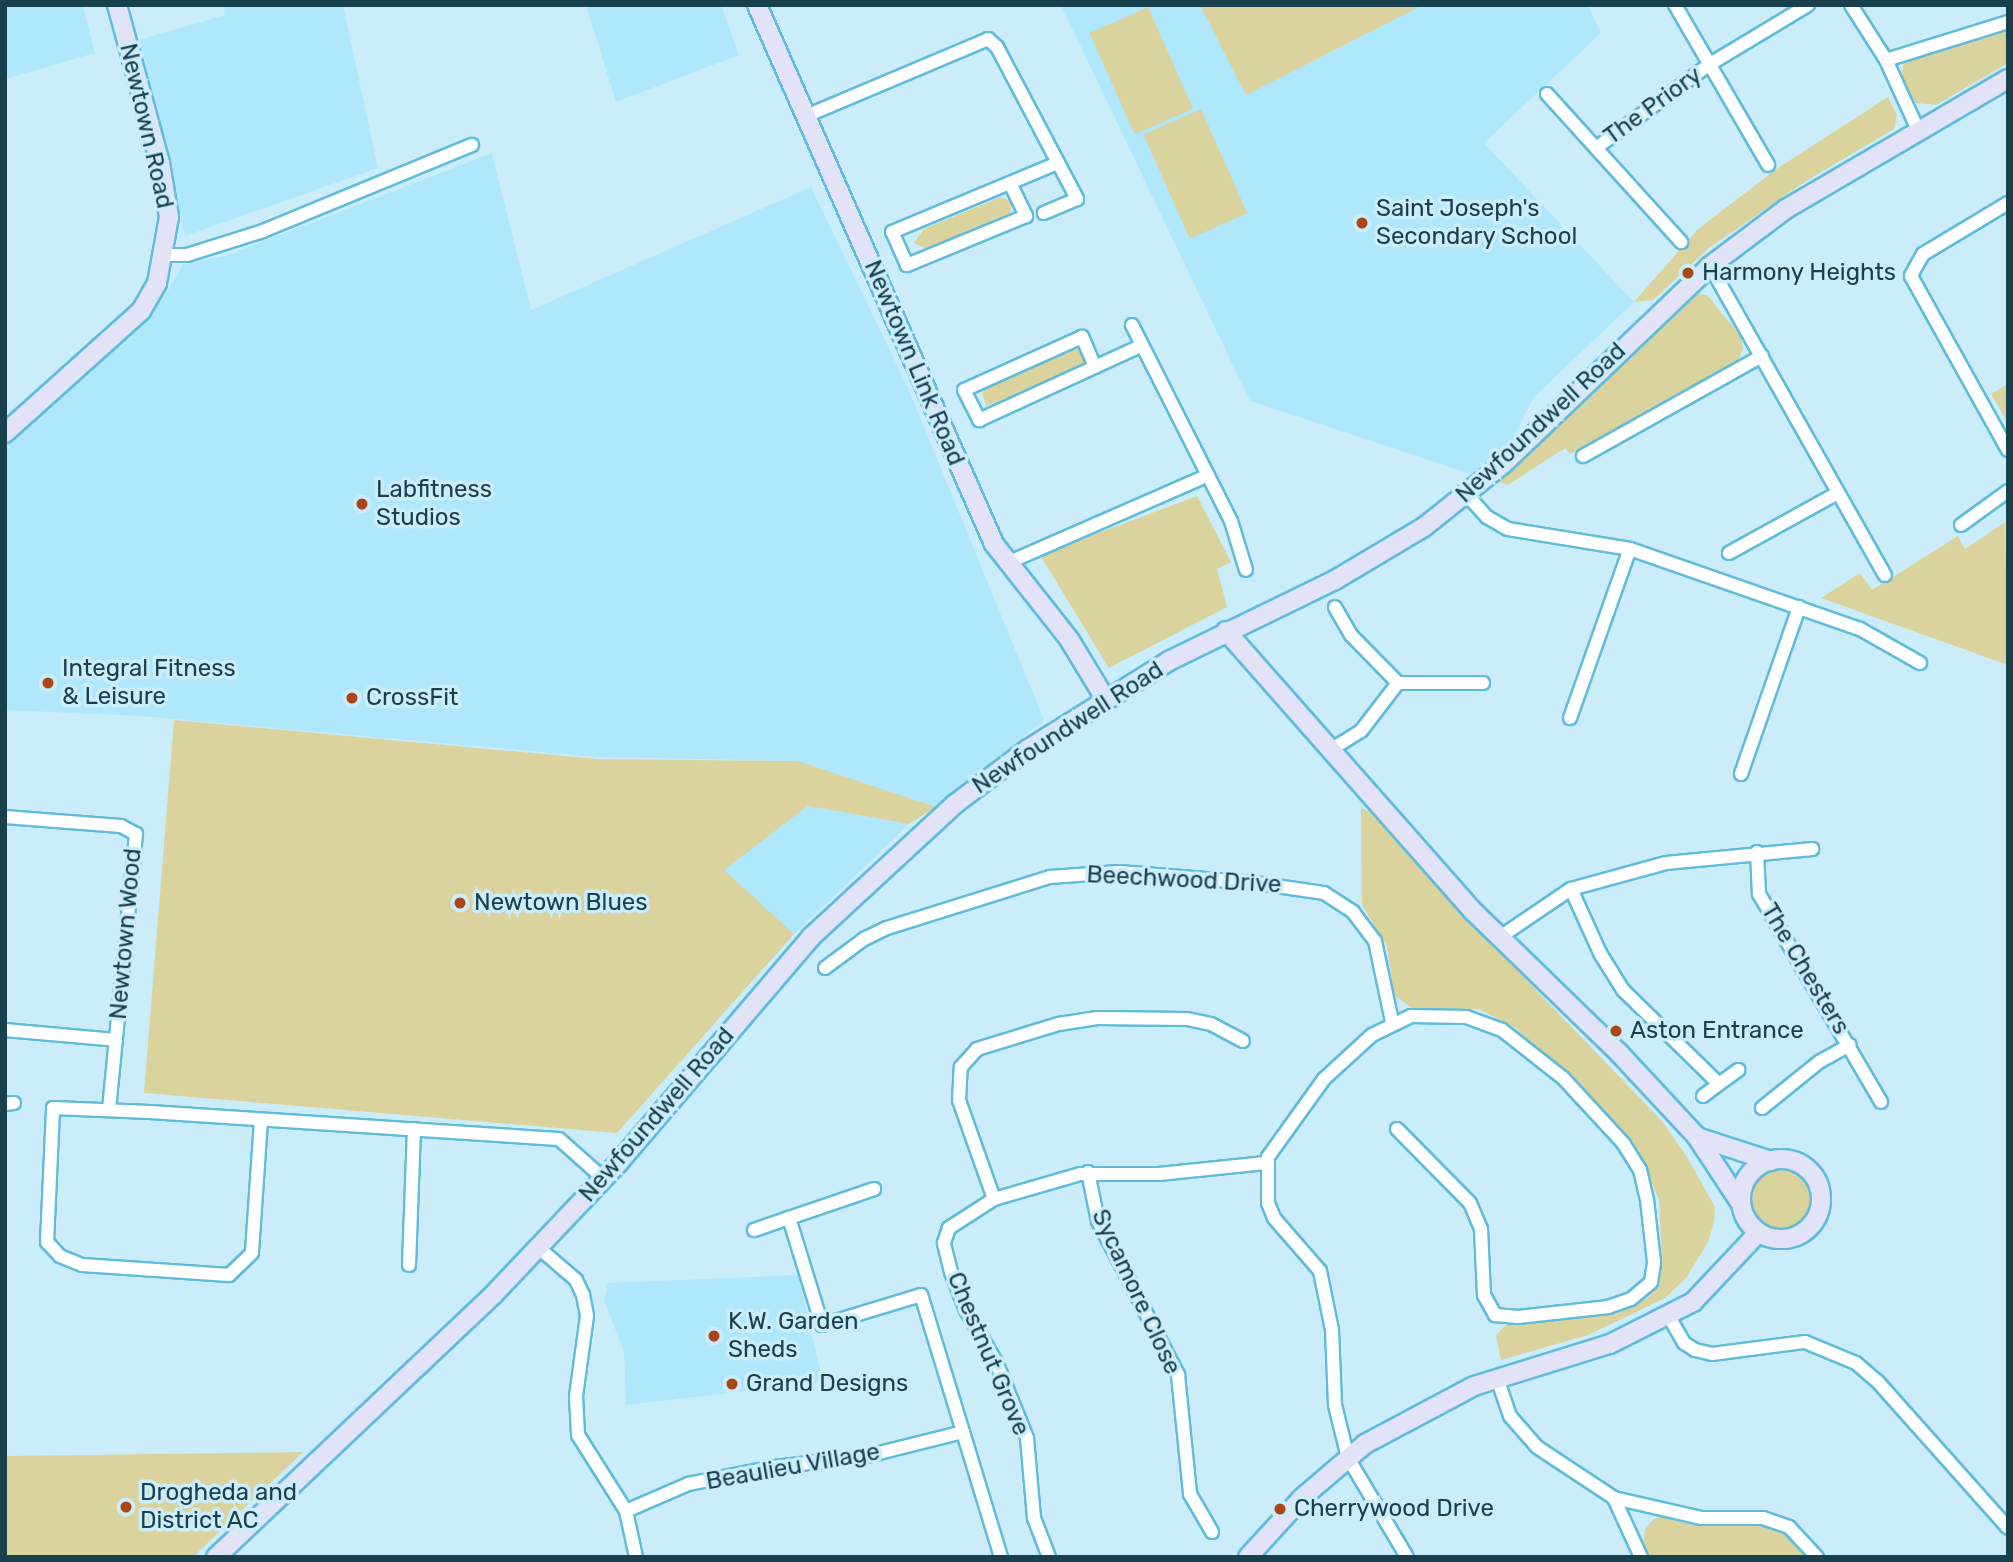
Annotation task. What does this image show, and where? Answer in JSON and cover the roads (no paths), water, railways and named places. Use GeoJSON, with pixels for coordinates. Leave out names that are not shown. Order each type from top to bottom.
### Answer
{"type":"FeatureCollection","features":[{"type":"Feature","properties":{"kind":"street","name":"Newtown Road"},"geometry":{"type":"LineString","coordinates":[[5,433],[141,311],[157,283],[169,217],[160,163],[117,5]]}},
{"type":"Feature","properties":{"kind":"street","name":"Newtown Link Road"},"geometry":{"type":"LineString","coordinates":[[757,5],[961,473],[1007,563],[1069,639],[1106,700]]}},
{"type":"Feature","properties":{"kind":"street","name":"The Priory"},"geometry":{"type":"LineString","coordinates":[[1675,5],[1768,164]]}},
{"type":"Feature","properties":{"kind":"street","name":"The Priory"},"geometry":{"type":"LineString","coordinates":[[1596,148],[1710,64],[1808,5]]}},
{"type":"Feature","properties":{"kind":"street"},"geometry":{"type":"LineString","coordinates":[[1851,5],[1886,60],[1918,130]]}},
{"type":"Feature","properties":{"kind":"street"},"geometry":{"type":"LineString","coordinates":[[1886,60],[2008,22]]}},
{"type":"Feature","properties":{"kind":"street"},"geometry":{"type":"LineString","coordinates":[[806,116],[988,39],[997,47],[1077,199],[1044,213]]}},
{"type":"Feature","properties":{"kind":"street","name":"Newfoundwell Road"},"geometry":{"type":"LineString","coordinates":[[216,1557],[539,1248],[604,1178],[811,937],[890,860],[1017,757],[1106,700],[1226,631],[1387,551],[1467,495],[1710,266],[1786,209],[2008,79]]}},
{"type":"Feature","properties":{"kind":"street","name":"The Priory"},"geometry":{"type":"LineString","coordinates":[[1547,94],[1681,242]]}},
{"type":"Feature","properties":{"kind":"street"},"geometry":{"type":"LineString","coordinates":[[163,255],[187,255],[262,231],[472,145]]}},
{"type":"Feature","properties":{"kind":"street"},"geometry":{"type":"LineString","coordinates":[[1010,183],[1026,216],[907,265],[892,232],[1058,163]]}},
{"type":"Feature","properties":{"kind":"street"},"geometry":{"type":"LineString","coordinates":[[2008,203],[1923,254],[1912,276],[2008,450]]}},
{"type":"Feature","properties":{"kind":"street"},"geometry":{"type":"LineString","coordinates":[[1710,266],[1836,494],[1885,575]]}},
{"type":"Feature","properties":{"kind":"street"},"geometry":{"type":"LineString","coordinates":[[1132,325],[1231,521],[1246,570]]}},
{"type":"Feature","properties":{"kind":"street"},"geometry":{"type":"LineString","coordinates":[[1095,367],[1082,337],[964,390],[979,420],[1141,346]]}},
{"type":"Feature","properties":{"kind":"street"},"geometry":{"type":"LineString","coordinates":[[1583,456],[1762,356]]}},
{"type":"Feature","properties":{"kind":"street"},"geometry":{"type":"LineString","coordinates":[[1007,563],[1208,475]]}},
{"type":"Feature","properties":{"kind":"street"},"geometry":{"type":"LineString","coordinates":[[1961,525],[2008,491]]}},
{"type":"Feature","properties":{"kind":"street"},"geometry":{"type":"LineString","coordinates":[[1729,553],[1836,494]]}},
{"type":"Feature","properties":{"kind":"street"},"geometry":{"type":"LineString","coordinates":[[1467,495],[1487,517],[1508,529],[1630,549],[1860,629],[1920,663]]}},
{"type":"Feature","properties":{"kind":"street"},"geometry":{"type":"LineString","coordinates":[[1570,718],[1630,549]]}},
{"type":"Feature","properties":{"kind":"street"},"geometry":{"type":"LineString","coordinates":[[1335,607],[1350,635],[1398,682],[1483,682]]}},
{"type":"Feature","properties":{"kind":"street"},"geometry":{"type":"LineString","coordinates":[[1741,774],[1799,607]]}},
{"type":"Feature","properties":{"kind":"street"},"geometry":{"type":"LineString","coordinates":[[1226,631],[1245,657],[1332,749],[1500,937],[1619,1053],[1697,1137],[1741,1204],[1749,1224],[1758,1233],[1785,1240],[1799,1236],[1813,1225],[1820,1210],[1821,1194],[1807,1168],[1789,1160],[1771,1161],[1697,1137]]}},
{"type":"Feature","properties":{"kind":"street"},"geometry":{"type":"LineString","coordinates":[[1332,749],[1361,731],[1398,682]]}},
{"type":"Feature","properties":{"kind":"street","name":"Newtown Wood"},"geometry":{"type":"LineString","coordinates":[[5,817],[121,826],[136,834],[109,1110]]}},
{"type":"Feature","properties":{"kind":"street"},"geometry":{"type":"LineString","coordinates":[[1500,937],[1571,888],[1666,863],[1757,852],[1812,849]]}},
{"type":"Feature","properties":{"kind":"street","name":"The Chesters"},"geometry":{"type":"LineString","coordinates":[[1757,852],[1759,894],[1881,1102]]}},
{"type":"Feature","properties":{"kind":"street","name":"Beechwood Drive"},"geometry":{"type":"LineString","coordinates":[[825,968],[864,939],[887,928],[1050,877],[1119,872],[1256,883],[1324,893],[1353,912],[1375,941],[1392,1022]]}},
{"type":"Feature","properties":{"kind":"street"},"geometry":{"type":"LineString","coordinates":[[1571,888],[1600,953],[1623,990],[1719,1084]]}},
{"type":"Feature","properties":{"kind":"street"},"geometry":{"type":"LineString","coordinates":[[1397,1129],[1470,1203],[1480,1229],[1484,1295],[1495,1315],[1518,1317],[1608,1307],[1631,1299],[1651,1282],[1653,1237],[1640,1170],[1582,1096],[1525,1045],[1482,1021],[1442,1015],[1392,1022],[1324,1079],[1265,1163],[1274,1218],[1320,1271],[1332,1330],[1335,1405],[1348,1458],[1407,1557]]}},
{"type":"Feature","properties":{"kind":"street"},"geometry":{"type":"LineString","coordinates":[[994,1199],[959,1100],[961,1067],[977,1049],[1059,1024],[1096,1018],[1187,1019],[1211,1024],[1243,1041]]}},
{"type":"Feature","properties":{"kind":"street","name":"Newtown Wood"},"geometry":{"type":"LineString","coordinates":[[5,1030],[116,1040]]}},
{"type":"Feature","properties":{"kind":"street","name":"The Chesters"},"geometry":{"type":"LineString","coordinates":[[1762,1108],[1819,1062],[1850,1045]]}},
{"type":"Feature","properties":{"kind":"street"},"geometry":{"type":"LineString","coordinates":[[1703,1096],[1738,1070]]}},
{"type":"Feature","properties":{"kind":"street"},"geometry":{"type":"LineString","coordinates":[[261,1120],[252,1253],[229,1275],[82,1265],[60,1256],[47,1242],[53,1108],[109,1110],[559,1139],[604,1178]]}},
{"type":"Feature","properties":{"kind":"street"},"geometry":{"type":"LineString","coordinates":[[409,1265],[414,1129]]}},
{"type":"Feature","properties":{"kind":"street"},"geometry":{"type":"LineString","coordinates":[[1741,1204],[1742,1189],[1751,1172],[1771,1161]]}},
{"type":"Feature","properties":{"kind":"street","name":"Chestnut Grove"},"geometry":{"type":"LineString","coordinates":[[1049,1557],[1034,1518],[1027,1438],[996,1362],[966,1310],[944,1243],[959,1218],[994,1199],[1088,1172],[1159,1174],[1265,1163]]}},
{"type":"Feature","properties":{"kind":"street","name":"Sycamore Close"},"geometry":{"type":"LineString","coordinates":[[1088,1172],[1098,1221],[1178,1375],[1189,1494],[1212,1532]]}},
{"type":"Feature","properties":{"kind":"street"},"geometry":{"type":"LineString","coordinates":[[754,1230],[874,1189]]}},
{"type":"Feature","properties":{"kind":"street"},"geometry":{"type":"LineString","coordinates":[[789,1218],[822,1325],[921,1295],[1001,1557]]}},
{"type":"Feature","properties":{"kind":"street"},"geometry":{"type":"LineString","coordinates":[[1248,1557],[1303,1497],[1348,1458],[1439,1402],[1497,1378],[1610,1344],[1693,1302],[1758,1233]]}},
{"type":"Feature","properties":{"kind":"street"},"geometry":{"type":"LineString","coordinates":[[539,1248],[576,1280],[583,1295],[587,1316],[576,1396],[578,1435],[626,1511],[636,1557]]}},
{"type":"Feature","properties":{"kind":"street"},"geometry":{"type":"LineString","coordinates":[[1668,1315],[1684,1343],[1695,1350],[1712,1354],[1805,1342],[1856,1363],[1878,1382],[2008,1528]]}},
{"type":"Feature","properties":{"kind":"street"},"geometry":{"type":"LineString","coordinates":[[1497,1378],[1510,1416],[1537,1447],[1614,1498],[1702,1518],[1763,1518],[1789,1527],[1817,1557]]}},
{"type":"Feature","properties":{"kind":"street","name":"Beaulieu Village"},"geometry":{"type":"LineString","coordinates":[[626,1511],[688,1484],[775,1467],[867,1456],[964,1432]]}},
{"type":"Feature","properties":{"kind":"street"},"geometry":{"type":"LineString","coordinates":[[1614,1498],[1641,1557]]}},
{"type":"Feature","properties":{"kind":"place","name":"Saint Joseph's Secondary School"},"geometry":{"type":"Point","coordinates":[1362,223]}},
{"type":"Feature","properties":{"kind":"place","name":"Harmony Heights"},"geometry":{"type":"Point","coordinates":[1688,273]}},
{"type":"Feature","properties":{"kind":"place","name":"Labfitness Studios"},"geometry":{"type":"Point","coordinates":[362,504]}},
{"type":"Feature","properties":{"kind":"place","name":"Integral Fitness & Leisure"},"geometry":{"type":"Point","coordinates":[48,683]}},
{"type":"Feature","properties":{"kind":"place","name":"CrossFit"},"geometry":{"type":"Point","coordinates":[352,698]}},
{"type":"Feature","properties":{"kind":"place","name":"Newtown Blues"},"geometry":{"type":"Point","coordinates":[460,903]}},
{"type":"Feature","properties":{"kind":"place","name":"Aston Entrance"},"geometry":{"type":"Point","coordinates":[1616,1031]}},
{"type":"Feature","properties":{"kind":"place","name":"K.W. Garden Sheds"},"geometry":{"type":"Point","coordinates":[714,1336]}},
{"type":"Feature","properties":{"kind":"place","name":"Grand Designs"},"geometry":{"type":"Point","coordinates":[732,1384]}},
{"type":"Feature","properties":{"kind":"place","name":"Drogheda and District AC"},"geometry":{"type":"Point","coordinates":[126,1507]}},
{"type":"Feature","properties":{"kind":"place","name":"Cherrywood Drive"},"geometry":{"type":"Point","coordinates":[1280,1509]}}]}
